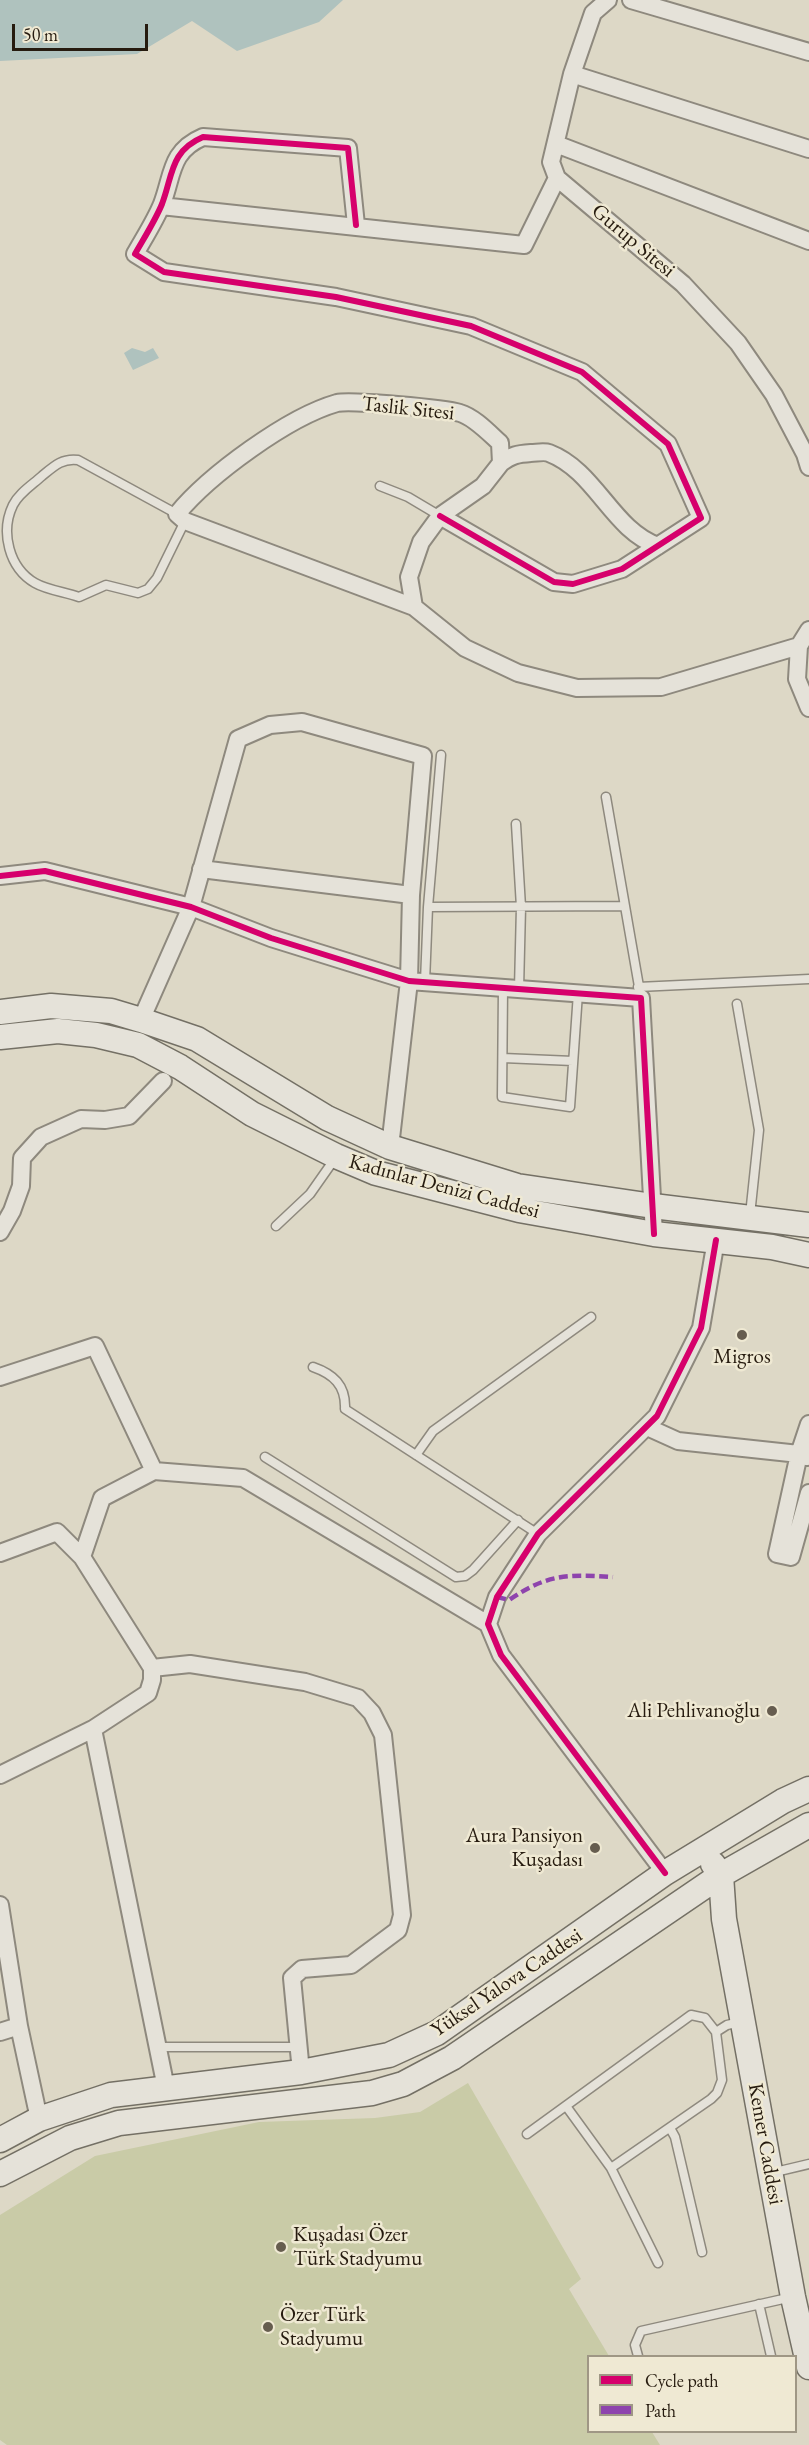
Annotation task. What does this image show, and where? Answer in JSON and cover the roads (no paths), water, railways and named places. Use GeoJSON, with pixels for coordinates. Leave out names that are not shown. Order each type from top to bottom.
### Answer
{"type":"FeatureCollection","features":[{"type":"Feature","properties":{"kind":"main road","name":"Kadınlar Denizi Caddesi"},"geometry":{"type":"LineString","coordinates":[[0,1012],[51,1006],[111,1011],[141,1020],[197,1039],[327,1118],[390,1147],[517,1186],[653,1206],[809,1225]]}},
{"type":"Feature","properties":{"kind":"main road","name":"Kadınlar Denizi Caddesi"},"geometry":{"type":"LineString","coordinates":[[0,1037],[58,1031],[96,1035],[138,1045],[180,1067],[252,1114],[336,1156],[376,1173],[519,1210],[654,1234],[772,1247],[809,1255]]}},
{"type":"Feature","properties":{"kind":"main road","name":"Yüksel Yalova Caddesi"},"geometry":{"type":"LineString","coordinates":[[0,2140],[39,2119],[111,2095],[301,2072],[388,2055],[437,2033],[665,1873],[783,1801],[809,1789]]}},
{"type":"Feature","properties":{"kind":"main road","name":"Yüksel Yalova Caddesi"},"geometry":{"type":"LineString","coordinates":[[0,2174],[70,2138],[119,2123],[372,2093],[403,2084],[452,2058],[721,1875],[809,1825]]}},
{"type":"Feature","properties":{"kind":"main road"},"geometry":{"type":"LineString","coordinates":[[703,1850],[721,1875]]}},
{"type":"Feature","properties":{"kind":"main road"},"geometry":{"type":"LineString","coordinates":[[665,1873],[686,1898],[724,1919]]}},
{"type":"Feature","properties":{"kind":"main road","name":"Kemer Caddesi"},"geometry":{"type":"LineString","coordinates":[[721,1875],[724,1919],[793,2296],[804,2320],[809,2367]]}},
{"type":"Feature","properties":{"kind":"street"},"geometry":{"type":"LineString","coordinates":[[161,206],[356,225],[524,245],[557,178],[551,162],[572,74],[593,14],[608,0]]}},
{"type":"Feature","properties":{"kind":"street"},"geometry":{"type":"LineString","coordinates":[[632,0],[809,52]]}},
{"type":"Feature","properties":{"kind":"street"},"geometry":{"type":"LineString","coordinates":[[572,74],[809,149]]}},
{"type":"Feature","properties":{"kind":"street"},"geometry":{"type":"LineString","coordinates":[[356,225],[348,148],[203,137],[189,143],[176,158],[161,206],[135,254],[164,272],[336,297],[471,326],[582,372],[668,444],[701,518],[622,569],[573,584],[554,582],[440,516]]}},
{"type":"Feature","properties":{"kind":"street"},"geometry":{"type":"LineString","coordinates":[[556,144],[809,241]]}},
{"type":"Feature","properties":{"kind":"street","name":"Gurup Sitesi"},"geometry":{"type":"LineString","coordinates":[[557,178],[683,284],[738,344],[774,395],[805,454],[809,467]]}},
{"type":"Feature","properties":{"kind":"street","name":"Taslik Sitesi"},"geometry":{"type":"LineString","coordinates":[[181,518],[201,488],[283,427],[339,403],[422,407],[462,413],[500,443],[501,463]]}},
{"type":"Feature","properties":{"kind":"street"},"geometry":{"type":"LineString","coordinates":[[414,608],[409,577],[422,542],[440,516],[483,486],[501,463],[513,454],[548,452],[582,473],[612,510],[644,542],[658,546]]}},
{"type":"Feature","properties":{"kind":"street"},"geometry":{"type":"LineString","coordinates":[[181,518],[414,608],[465,648],[518,674],[578,688],[661,687],[799,646]]}},
{"type":"Feature","properties":{"kind":"street"},"geometry":{"type":"LineString","coordinates":[[809,630],[799,646],[797,679],[809,711]]}},
{"type":"Feature","properties":{"kind":"street"},"geometry":{"type":"LineString","coordinates":[[141,1020],[191,907],[237,739],[270,725],[302,722],[423,756],[411,895],[417,982],[390,1147]]}},
{"type":"Feature","properties":{"kind":"street"},"geometry":{"type":"LineString","coordinates":[[201,869],[411,895]]}},
{"type":"Feature","properties":{"kind":"street"},"geometry":{"type":"LineString","coordinates":[[0,876],[45,871],[191,907],[271,938],[417,982],[578,993],[640,992],[654,1234]]}},
{"type":"Feature","properties":{"kind":"street"},"geometry":{"type":"LineString","coordinates":[[0,1232],[12,1211],[21,1186],[22,1158],[41,1137],[81,1119],[105,1120],[129,1116],[163,1081]]}},
{"type":"Feature","properties":{"kind":"street"},"geometry":{"type":"LineString","coordinates":[[488,1624],[497,1597],[538,1534],[657,1416],[701,1328],[716,1240]]}},
{"type":"Feature","properties":{"kind":"street"},"geometry":{"type":"LineString","coordinates":[[0,1377],[95,1346],[154,1471]]}},
{"type":"Feature","properties":{"kind":"street"},"geometry":{"type":"LineString","coordinates":[[809,1424],[804,1456],[777,1554],[791,1557],[809,1493]]}},
{"type":"Feature","properties":{"kind":"street"},"geometry":{"type":"LineString","coordinates":[[647,1427],[678,1441],[804,1456]]}},
{"type":"Feature","properties":{"kind":"street"},"geometry":{"type":"LineString","coordinates":[[82,1557],[102,1498],[154,1471],[243,1478],[488,1624],[501,1655],[665,1873]]}},
{"type":"Feature","properties":{"kind":"street"},"geometry":{"type":"LineString","coordinates":[[0,1553],[57,1532],[82,1557],[152,1668],[153,1680],[148,1694],[93,1729],[0,1775]]}},
{"type":"Feature","properties":{"kind":"street"},"geometry":{"type":"LineString","coordinates":[[152,1668],[190,1665],[305,1682],[358,1698],[378,1723],[383,1735],[402,1915],[398,1930],[351,1965],[302,1970],[294,1974],[290,1983],[301,2072]]}},
{"type":"Feature","properties":{"kind":"street"},"geometry":{"type":"LineString","coordinates":[[93,1729],[166,2088]]}},
{"type":"Feature","properties":{"kind":"street"},"geometry":{"type":"LineString","coordinates":[[0,1905],[19,2026],[39,2119]]}},
{"type":"Feature","properties":{"kind":"street"},"geometry":{"type":"LineString","coordinates":[[0,2032],[19,2026]]}},
{"type":"Feature","properties":{"kind":"lane"},"geometry":{"type":"LineString","coordinates":[[67,459],[78,460],[181,518],[157,578],[148,589],[138,593],[106,585],[79,597],[35,583],[18,568],[8,542],[9,517],[20,495],[56,464],[67,459]]}},
{"type":"Feature","properties":{"kind":"lane"},"geometry":{"type":"LineString","coordinates":[[380,486],[408,497],[440,516]]}},
{"type":"Feature","properties":{"kind":"lane"},"geometry":{"type":"LineString","coordinates":[[417,982],[428,907],[441,755]]}},
{"type":"Feature","properties":{"kind":"lane"},"geometry":{"type":"LineString","coordinates":[[606,796],[640,992],[809,979]]}},
{"type":"Feature","properties":{"kind":"lane"},"geometry":{"type":"LineString","coordinates":[[516,824],[521,907],[503,1058],[502,1097],[570,1107],[578,993]]}},
{"type":"Feature","properties":{"kind":"lane"},"geometry":{"type":"LineString","coordinates":[[428,907],[625,906]]}},
{"type":"Feature","properties":{"kind":"lane"},"geometry":{"type":"LineString","coordinates":[[737,1004],[759,1130],[749,1218]]}},
{"type":"Feature","properties":{"kind":"lane"},"geometry":{"type":"LineString","coordinates":[[503,1058],[573,1061]]}},
{"type":"Feature","properties":{"kind":"lane"},"geometry":{"type":"LineString","coordinates":[[276,1226],[310,1194],[336,1156]]}},
{"type":"Feature","properties":{"kind":"lane"},"geometry":{"type":"LineString","coordinates":[[416,1455],[433,1431],[591,1317]]}},
{"type":"Feature","properties":{"kind":"lane"},"geometry":{"type":"LineString","coordinates":[[313,1367],[327,1372],[337,1381],[344,1394],[345,1409],[538,1534]]}},
{"type":"Feature","properties":{"kind":"lane"},"geometry":{"type":"LineString","coordinates":[[265,1457],[456,1577],[465,1576],[473,1570],[518,1521]]}},
{"type":"Feature","properties":{"kind":"lane"},"geometry":{"type":"LineString","coordinates":[[527,2134],[691,2014],[705,2018],[716,2032],[722,2074],[721,2085],[711,2099],[611,2168]]}},
{"type":"Feature","properties":{"kind":"lane"},"geometry":{"type":"LineString","coordinates":[[716,2032],[727,2025],[743,2021]]}},
{"type":"Feature","properties":{"kind":"lane"},"geometry":{"type":"LineString","coordinates":[[158,2047],[298,2047]]}},
{"type":"Feature","properties":{"kind":"lane"},"geometry":{"type":"LineString","coordinates":[[566,2106],[611,2168],[658,2263]]}},
{"type":"Feature","properties":{"kind":"lane"},"geometry":{"type":"LineString","coordinates":[[670,2128],[675,2137],[702,2252]]}},
{"type":"Feature","properties":{"kind":"lane"},"geometry":{"type":"LineString","coordinates":[[770,2173],[809,2164]]}},
{"type":"Feature","properties":{"kind":"lane"},"geometry":{"type":"LineString","coordinates":[[638,2355],[635,2345],[641,2331],[793,2296]]}},
{"type":"Feature","properties":{"kind":"lane"},"geometry":{"type":"LineString","coordinates":[[759,2304],[771,2355]]}},
{"type":"Feature","properties":{"kind":"place","name":"Migros"},"geometry":{"type":"Point","coordinates":[742,1335]}},
{"type":"Feature","properties":{"kind":"place","name":"Ali Pehlivanoğlu"},"geometry":{"type":"Point","coordinates":[772,1711]}},
{"type":"Feature","properties":{"kind":"place","name":"Aura Pansiyon Kuşadası"},"geometry":{"type":"Point","coordinates":[595,1848]}},
{"type":"Feature","properties":{"kind":"place","name":"Kuşadası Özer Türk Stadyumu"},"geometry":{"type":"Point","coordinates":[281,2247]}},
{"type":"Feature","properties":{"kind":"place","name":"Özer Türk Stadyumu"},"geometry":{"type":"Point","coordinates":[268,2327]}}]}
